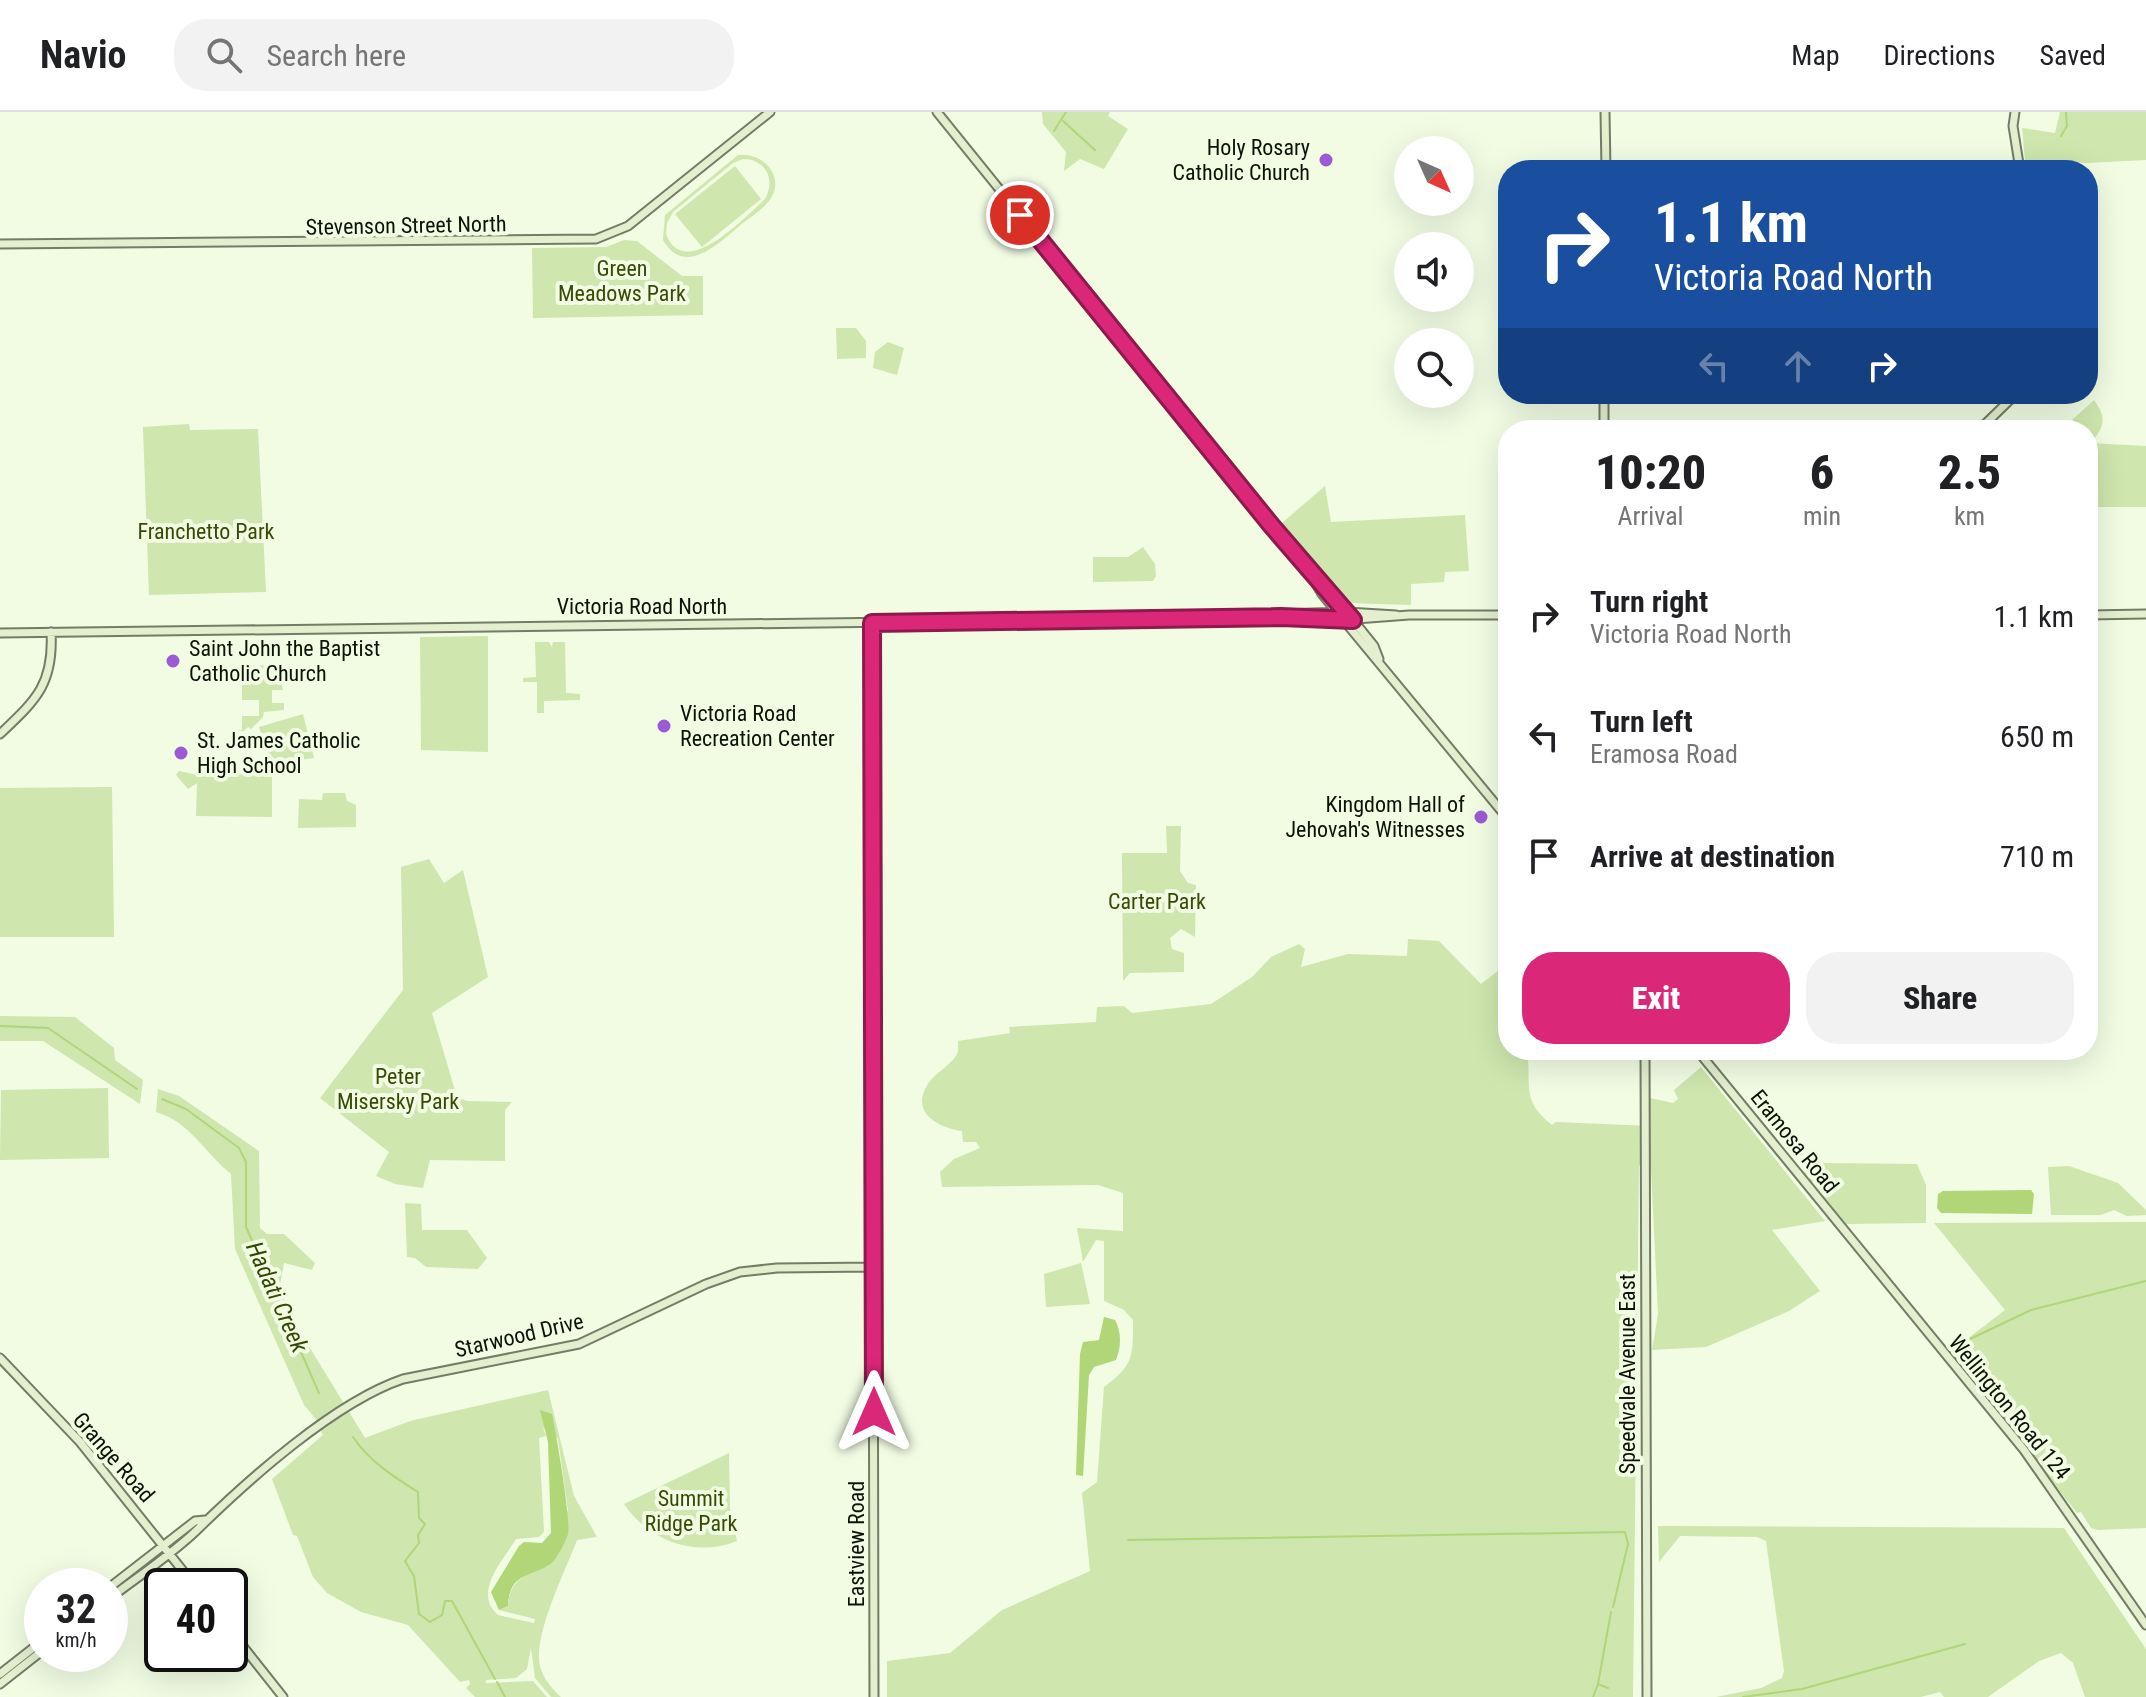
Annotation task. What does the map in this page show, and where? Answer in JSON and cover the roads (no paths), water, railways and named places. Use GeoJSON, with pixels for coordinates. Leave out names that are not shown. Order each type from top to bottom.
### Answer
{"type":"FeatureCollection","features":[{"type":"Feature","properties":{"kind":"main road","name":"Stevenson Street North"},"geometry":{"type":"LineString","coordinates":[[0,244],[596,239],[628,226],[770,112]]}},
{"type":"Feature","properties":{"kind":"main road"},"geometry":{"type":"LineString","coordinates":[[937,112],[1498,807]]}},
{"type":"Feature","properties":{"kind":"main road"},"geometry":{"type":"LineString","coordinates":[[1605,112],[1606,160]]}},
{"type":"Feature","properties":{"kind":"main road"},"geometry":{"type":"LineString","coordinates":[[2015,112],[2013,126],[2018,160]]}},
{"type":"Feature","properties":{"kind":"main road"},"geometry":{"type":"LineString","coordinates":[[1989,420],[2006,404]]}},
{"type":"Feature","properties":{"kind":"main road"},"geometry":{"type":"LineString","coordinates":[[1309,571],[1337,613],[1345,616]]}},
{"type":"Feature","properties":{"kind":"main road"},"geometry":{"type":"LineString","coordinates":[[1315,613],[1322,606],[1322,594]]}},
{"type":"Feature","properties":{"kind":"main road","name":"Victoria Road North"},"geometry":{"type":"LineString","coordinates":[[1283,617],[1337,613]]}},
{"type":"Feature","properties":{"kind":"main road"},"geometry":{"type":"LineString","coordinates":[[2098,615],[2146,614]]}},
{"type":"Feature","properties":{"kind":"main road","name":"Victoria Road North"},"geometry":{"type":"LineString","coordinates":[[1345,616],[1353,620],[1396,615]]}},
{"type":"Feature","properties":{"kind":"main road","name":"Victoria Road North"},"geometry":{"type":"LineString","coordinates":[[0,633],[1498,615]]}},
{"type":"Feature","properties":{"kind":"main road"},"geometry":{"type":"LineString","coordinates":[[1368,639],[1369,625],[1378,619]]}},
{"type":"Feature","properties":{"kind":"main road"},"geometry":{"type":"LineString","coordinates":[[1353,620],[1379,659]]}},
{"type":"Feature","properties":{"kind":"main road","name":"Eastview Road"},"geometry":{"type":"LineString","coordinates":[[872,623],[874,1697]]}},
{"type":"Feature","properties":{"kind":"main road"},"geometry":{"type":"LineString","coordinates":[[0,734],[41,691],[51,663],[51,632]]}},
{"type":"Feature","properties":{"kind":"main road","name":"Speedvale Avenue East"},"geometry":{"type":"LineString","coordinates":[[1645,1060],[1647,1697]]}},
{"type":"Feature","properties":{"kind":"main road","name":"Eramosa Road"},"geometry":{"type":"LineString","coordinates":[[1705,1060],[1835,1219]]}},
{"type":"Feature","properties":{"kind":"main road","name":"Wellington Road 124"},"geometry":{"type":"LineString","coordinates":[[1835,1219],[2043,1474],[2146,1625]]}},
{"type":"Feature","properties":{"kind":"main road","name":"Starwood Drive"},"geometry":{"type":"LineString","coordinates":[[128,1582],[195,1521],[205,1520],[341,1410],[391,1383],[579,1344],[706,1284],[740,1272],[777,1268],[873,1267]]}},
{"type":"Feature","properties":{"kind":"main road","name":"Grange Road"},"geometry":{"type":"LineString","coordinates":[[0,1358],[80,1442],[181,1568]]}},
{"type":"Feature","properties":{"kind":"main road","name":"Starwood Drive"},"geometry":{"type":"LineString","coordinates":[[128,1574],[166,1548]]}},
{"type":"Feature","properties":{"kind":"main road"},"geometry":{"type":"LineString","coordinates":[[248,1653],[283,1697]]}},
{"type":"Feature","properties":{"kind":"main road"},"geometry":{"type":"LineString","coordinates":[[0,1674],[24,1655]]}},
{"type":"Feature","properties":{"kind":"main road"},"geometry":{"type":"LineString","coordinates":[[0,1684],[24,1665]]}},
{"type":"Feature","properties":{"kind":"waterway"},"geometry":{"type":"LineString","coordinates":[[1054,131],[1066,112]]}},
{"type":"Feature","properties":{"kind":"waterway"},"geometry":{"type":"LineString","coordinates":[[2061,136],[2067,126],[2066,112]]}},
{"type":"Feature","properties":{"kind":"waterway"},"geometry":{"type":"LineString","coordinates":[[1063,121],[1095,150]]}},
{"type":"Feature","properties":{"kind":"waterway","name":"Hadati Creek"},"geometry":{"type":"LineString","coordinates":[[0,1026],[48,1028],[137,1089]]}},
{"type":"Feature","properties":{"kind":"waterway","name":"Hadati Creek"},"geometry":{"type":"LineString","coordinates":[[162,1099],[186,1109],[239,1148],[246,1162],[246,1227],[319,1393]]}},
{"type":"Feature","properties":{"kind":"waterway"},"geometry":{"type":"LineString","coordinates":[[1968,1340],[2031,1310],[2146,1281]]}},
{"type":"Feature","properties":{"kind":"waterway","name":"Hadati Creek"},"geometry":{"type":"LineString","coordinates":[[353,1437],[374,1461],[418,1492],[419,1518],[425,1524],[418,1535],[419,1543],[405,1561],[414,1576],[419,1614],[430,1622],[442,1615],[445,1601],[452,1601],[495,1679]]}},
{"type":"Feature","properties":{"kind":"waterway"},"geometry":{"type":"LineString","coordinates":[[1128,1540],[1625,1532],[1628,1544],[1613,1607]]}},
{"type":"Feature","properties":{"kind":"waterway"},"geometry":{"type":"LineString","coordinates":[[1608,1688],[1598,1684],[1611,1612]]}},
{"type":"Feature","properties":{"kind":"waterway"},"geometry":{"type":"LineString","coordinates":[[1743,1697],[1802,1689],[1965,1644]]}},
{"type":"Feature","properties":{"kind":"waterway","name":"Hadati Creek"},"geometry":{"type":"LineString","coordinates":[[497,1682],[505,1697]]}},
{"type":"Feature","properties":{"kind":"waterway"},"geometry":{"type":"LineString","coordinates":[[1593,1697],[1598,1684]]}},
{"type":"Feature","properties":{"kind":"place","name":"Holy Rosary Catholic Church"},"geometry":{"type":"Point","coordinates":[1326,160]}},
{"type":"Feature","properties":{"kind":"place","name":"Saint John the Baptist Catholic Church"},"geometry":{"type":"Point","coordinates":[173,661]}},
{"type":"Feature","properties":{"kind":"place","name":"Victoria Road Recreation Center"},"geometry":{"type":"Point","coordinates":[664,726]}},
{"type":"Feature","properties":{"kind":"place","name":"St. James Catholic High School"},"geometry":{"type":"Point","coordinates":[181,753]}},
{"type":"Feature","properties":{"kind":"place","name":"Kingdom Hall of Jehovah's Witnesses"},"geometry":{"type":"Point","coordinates":[1481,817]}},
{"type":"Feature","properties":{"kind":"park label","name":"Green Meadows Park"},"geometry":{"type":"Point","coordinates":[622,280]}},
{"type":"Feature","properties":{"kind":"park label","name":"Franchetto Park"},"geometry":{"type":"Point","coordinates":[206,531]}},
{"type":"Feature","properties":{"kind":"park label","name":"Carter Park"},"geometry":{"type":"Point","coordinates":[1157,901]}},
{"type":"Feature","properties":{"kind":"park label","name":"Peter Misersky Park"},"geometry":{"type":"Point","coordinates":[398,1088]}},
{"type":"Feature","properties":{"kind":"park label","name":"Summit Ridge Park"},"geometry":{"type":"Point","coordinates":[691,1510]}}]}
